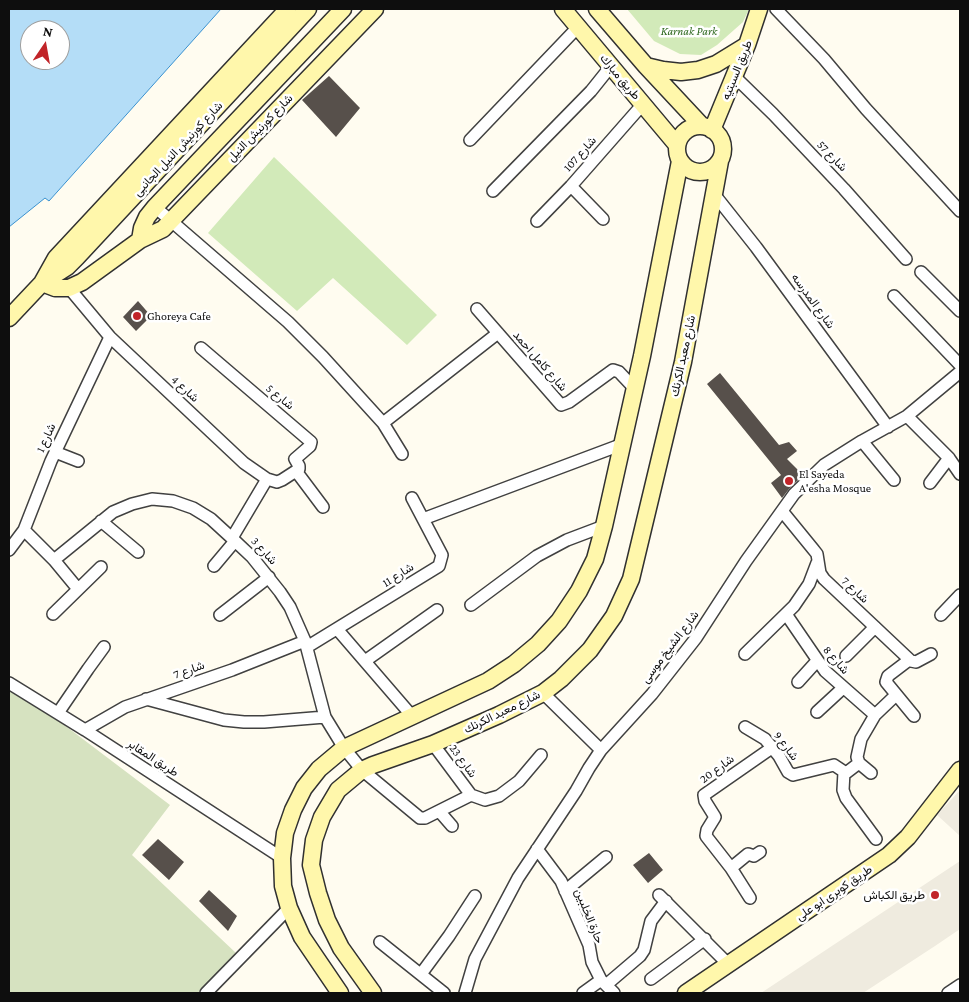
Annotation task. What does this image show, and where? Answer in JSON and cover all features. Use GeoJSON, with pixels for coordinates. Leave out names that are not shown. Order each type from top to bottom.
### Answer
{"type":"FeatureCollection","features":[{"type":"Feature","properties":{"kind":"street","name":"شارع كورنيش النيل الجانبى"},"geometry":{"type":"LineString","coordinates":[[9,318],[42,283],[56,258],[288,9]]}},
{"type":"Feature","properties":{"kind":"street","name":"شارع كورنيش النيل الجانبى"},"geometry":{"type":"LineString","coordinates":[[42,283],[55,276],[72,262],[308,9]]}},
{"type":"Feature","properties":{"kind":"street","name":"شارع كورنيش النيل"},"geometry":{"type":"LineString","coordinates":[[140,240],[147,217],[155,207],[343,9]]}},
{"type":"Feature","properties":{"kind":"street","name":"شارع كورنيش النيل"},"geometry":{"type":"LineString","coordinates":[[69,288],[82,282],[140,240],[163,229],[375,9]]}},
{"type":"Feature","properties":{"kind":"street","name":"طريق مبارك"},"geometry":{"type":"LineString","coordinates":[[563,9],[643,104],[679,153]]}},
{"type":"Feature","properties":{"kind":"street"},"geometry":{"type":"LineString","coordinates":[[597,9],[646,66],[707,128],[719,136],[722,144],[720,161],[704,171],[695,171],[687,167],[679,153]]}},
{"type":"Feature","properties":{"kind":"street","name":"طريق السبتيه"},"geometry":{"type":"LineString","coordinates":[[707,128],[735,77],[759,9]]}},
{"type":"Feature","properties":{"kind":"street"},"geometry":{"type":"LineString","coordinates":[[776,9],[824,59],[866,109],[960,212]]}},
{"type":"Feature","properties":{"kind":"street"},"geometry":{"type":"LineString","coordinates":[[470,140],[578,27]]}},
{"type":"Feature","properties":{"kind":"street"},"geometry":{"type":"LineString","coordinates":[[646,66],[681,72],[698,70],[716,64],[747,45]]}},
{"type":"Feature","properties":{"kind":"street"},"geometry":{"type":"LineString","coordinates":[[493,191],[591,91],[611,66]]}},
{"type":"Feature","properties":{"kind":"street","name":"شارع 57"},"geometry":{"type":"LineString","coordinates":[[735,77],[844,189],[906,259]]}},
{"type":"Feature","properties":{"kind":"street"},"geometry":{"type":"LineString","coordinates":[[258,98],[275,112]]}},
{"type":"Feature","properties":{"kind":"street","name":"شارع 107"},"geometry":{"type":"LineString","coordinates":[[537,221],[571,186],[643,104]]}},
{"type":"Feature","properties":{"kind":"street"},"geometry":{"type":"LineString","coordinates":[[360,974],[339,992],[302,936],[289,908],[284,886],[282,858],[288,825],[293,810],[304,788],[320,768],[344,748],[488,681],[514,664],[538,644],[579,591],[594,559],[604,526],[623,444],[679,153],[680,137],[693,127],[707,128]]}},
{"type":"Feature","properties":{"kind":"street","name":"شارع معبد الكرنك"},"geometry":{"type":"LineString","coordinates":[[373,993],[341,948],[327,920],[318,893],[311,865],[314,840],[322,817],[338,790],[362,770],[434,744],[543,693],[561,679],[590,650],[614,616],[631,579],[683,362],[720,161]]}},
{"type":"Feature","properties":{"kind":"street"},"geometry":{"type":"LineString","coordinates":[[571,186],[603,219]]}},
{"type":"Feature","properties":{"kind":"street","name":"شارع المدرسه"},"geometry":{"type":"LineString","coordinates":[[714,194],[762,255],[888,426]]}},
{"type":"Feature","properties":{"kind":"street"},"geometry":{"type":"LineString","coordinates":[[155,207],[288,322],[323,357],[383,423],[402,454]]}},
{"type":"Feature","properties":{"kind":"street"},"geometry":{"type":"LineString","coordinates":[[921,272],[960,311]]}},
{"type":"Feature","properties":{"kind":"street"},"geometry":{"type":"LineString","coordinates":[[42,283],[55,288],[69,288]]}},
{"type":"Feature","properties":{"kind":"street","name":"شارع 4"},"geometry":{"type":"LineString","coordinates":[[69,288],[110,337],[244,463],[267,478]]}},
{"type":"Feature","properties":{"kind":"street"},"geometry":{"type":"LineString","coordinates":[[894,296],[960,365]]}},
{"type":"Feature","properties":{"kind":"street","name":"شارع كامل احمد"},"geometry":{"type":"LineString","coordinates":[[478,309],[561,405],[569,402],[613,370],[619,372],[635,389]]}},
{"type":"Feature","properties":{"kind":"street"},"geometry":{"type":"LineString","coordinates":[[383,423],[498,333]]}},
{"type":"Feature","properties":{"kind":"street","name":"شارع 1"},"geometry":{"type":"LineString","coordinates":[[9,550],[24,530],[55,452],[110,337]]}},
{"type":"Feature","properties":{"kind":"street","name":"شارع 5"},"geometry":{"type":"LineString","coordinates":[[201,348],[311,442],[310,446],[295,459],[300,467],[296,471]]}},
{"type":"Feature","properties":{"kind":"street","name":"شارع الشيخ موسى"},"geometry":{"type":"LineString","coordinates":[[465,993],[475,959],[518,878],[601,750],[652,694],[696,638],[746,561],[794,494],[824,465],[907,416],[960,372]]}},
{"type":"Feature","properties":{"kind":"street"},"geometry":{"type":"LineString","coordinates":[[907,416],[949,458],[960,474]]}},
{"type":"Feature","properties":{"kind":"street"},"geometry":{"type":"LineString","coordinates":[[862,441],[894,480]]}},
{"type":"Feature","properties":{"kind":"street"},"geometry":{"type":"LineString","coordinates":[[423,519],[623,444]]}},
{"type":"Feature","properties":{"kind":"street"},"geometry":{"type":"LineString","coordinates":[[55,452],[78,461]]}},
{"type":"Feature","properties":{"kind":"street"},"geometry":{"type":"LineString","coordinates":[[930,483],[949,458]]}},
{"type":"Feature","properties":{"kind":"street"},"geometry":{"type":"LineString","coordinates":[[214,566],[234,539],[267,478],[280,482],[296,471],[323,507]]}},
{"type":"Feature","properties":{"kind":"street","name":"شارع 11"},"geometry":{"type":"LineString","coordinates":[[306,644],[337,629],[439,566],[442,556],[412,498]]}},
{"type":"Feature","properties":{"kind":"street","name":"شارع 3"},"geometry":{"type":"LineString","coordinates":[[54,560],[113,512],[132,504],[152,500],[173,501],[193,508],[234,539],[269,577],[290,607],[306,644],[324,717],[344,748],[362,770],[420,818],[426,818],[439,811]]}},
{"type":"Feature","properties":{"kind":"street","name":"شارع 7"},"geometry":{"type":"LineString","coordinates":[[782,511],[813,549],[818,560],[818,567],[824,579],[909,660]]}},
{"type":"Feature","properties":{"kind":"street"},"geometry":{"type":"LineString","coordinates":[[102,521],[138,552]]}},
{"type":"Feature","properties":{"kind":"street"},"geometry":{"type":"LineString","coordinates":[[471,605],[537,556],[567,540],[604,526]]}},
{"type":"Feature","properties":{"kind":"street"},"geometry":{"type":"LineString","coordinates":[[24,530],[54,560],[78,589]]}},
{"type":"Feature","properties":{"kind":"street"},"geometry":{"type":"LineString","coordinates":[[744,654],[798,601],[809,584],[818,560]]}},
{"type":"Feature","properties":{"kind":"street"},"geometry":{"type":"LineString","coordinates":[[53,614],[101,567]]}},
{"type":"Feature","properties":{"kind":"street"},"geometry":{"type":"LineString","coordinates":[[220,615],[269,577]]}},
{"type":"Feature","properties":{"kind":"street"},"geometry":{"type":"LineString","coordinates":[[941,615],[960,594]]}},
{"type":"Feature","properties":{"kind":"street"},"geometry":{"type":"LineString","coordinates":[[365,661],[437,610]]}},
{"type":"Feature","properties":{"kind":"street","name":"شارع 8"},"geometry":{"type":"LineString","coordinates":[[786,614],[817,661],[843,688],[875,715]]}},
{"type":"Feature","properties":{"kind":"street"},"geometry":{"type":"LineString","coordinates":[[846,656],[876,627]]}},
{"type":"Feature","properties":{"kind":"street"},"geometry":{"type":"LineString","coordinates":[[337,629],[412,716]]}},
{"type":"Feature","properties":{"kind":"street","name":"شارع 7"},"geometry":{"type":"LineString","coordinates":[[85,730],[125,707],[306,644]]}},
{"type":"Feature","properties":{"kind":"street"},"geometry":{"type":"LineString","coordinates":[[58,713],[104,647]]}},
{"type":"Feature","properties":{"kind":"street"},"geometry":{"type":"LineString","coordinates":[[914,716],[888,685],[886,679],[909,660],[916,662],[931,654]]}},
{"type":"Feature","properties":{"kind":"street"},"geometry":{"type":"LineString","coordinates":[[798,682],[817,661]]}},
{"type":"Feature","properties":{"kind":"street","name":"طريق المقابر"},"geometry":{"type":"LineString","coordinates":[[9,683],[282,858]]}},
{"type":"Feature","properties":{"kind":"street"},"geometry":{"type":"LineString","coordinates":[[817,712],[843,688]]}},
{"type":"Feature","properties":{"kind":"street"},"geometry":{"type":"LineString","coordinates":[[543,693],[601,750]]}},
{"type":"Feature","properties":{"kind":"street"},"geometry":{"type":"LineString","coordinates":[[871,774],[859,762],[857,752],[861,739],[875,715],[896,695]]}},
{"type":"Feature","properties":{"kind":"street"},"geometry":{"type":"LineString","coordinates":[[146,699],[214,717],[244,722],[324,717]]}},
{"type":"Feature","properties":{"kind":"street","name":"شارع 9"},"geometry":{"type":"LineString","coordinates":[[745,727],[756,732],[773,747],[788,772],[794,775],[832,765],[844,772]]}},
{"type":"Feature","properties":{"kind":"street","name":"شارع 23"},"geometry":{"type":"LineString","coordinates":[[434,744],[471,795],[485,800],[499,796],[519,781],[542,755]]}},
{"type":"Feature","properties":{"kind":"street","name":"شارع 20"},"geometry":{"type":"LineString","coordinates":[[750,898],[731,868],[706,836],[707,830],[715,817],[705,801],[704,795],[773,747]]}},
{"type":"Feature","properties":{"kind":"street"},"geometry":{"type":"LineString","coordinates":[[859,762],[849,772],[844,772],[843,790],[846,798],[876,839]]}},
{"type":"Feature","properties":{"kind":"street","name":"طريق كوبرى ابو على"},"geometry":{"type":"LineString","coordinates":[[686,993],[889,855],[908,837],[960,770]]}},
{"type":"Feature","properties":{"kind":"street"},"geometry":{"type":"LineString","coordinates":[[452,826],[439,811],[471,795]]}},
{"type":"Feature","properties":{"kind":"street","name":"حارة الخلبين"},"geometry":{"type":"LineString","coordinates":[[537,849],[554,871],[565,891],[589,945],[590,959],[607,986]]}},
{"type":"Feature","properties":{"kind":"street"},"geometry":{"type":"LineString","coordinates":[[731,868],[748,854],[754,856],[760,852]]}},
{"type":"Feature","properties":{"kind":"street"},"geometry":{"type":"LineString","coordinates":[[565,891],[606,857]]}},
{"type":"Feature","properties":{"kind":"street"},"geometry":{"type":"LineString","coordinates":[[420,974],[449,936],[475,896]]}},
{"type":"Feature","properties":{"kind":"street"},"geometry":{"type":"LineString","coordinates":[[583,993],[607,986],[640,956],[646,944],[651,921],[662,898],[729,965]]}},
{"type":"Feature","properties":{"kind":"street"},"geometry":{"type":"LineString","coordinates":[[206,993],[289,908]]}},
{"type":"Feature","properties":{"kind":"street"},"geometry":{"type":"LineString","coordinates":[[651,980],[705,939]]}},
{"type":"Feature","properties":{"kind":"street"},"geometry":{"type":"LineString","coordinates":[[380,942],[444,993]]}},
{"type":"Feature","properties":{"kind":"street"},"geometry":{"type":"LineString","coordinates":[[948,993],[960,985]]}},
{"type":"Feature","properties":{"kind":"green space","name":"Karnak Park"},"geometry":{"type":"Polygon","coordinates":[[[627,9],[749,9],[743,22],[717,45],[701,55],[680,54],[654,41],[627,9]]]}},
{"type":"Feature","properties":{"kind":"green space"},"geometry":{"type":"Polygon","coordinates":[[[274,157],[437,315],[407,345],[333,278],[297,311],[208,233],[274,157]]]}},
{"type":"Feature","properties":{"kind":"green space"},"geometry":{"type":"Polygon","coordinates":[[[9,689],[26,696],[170,805],[132,855],[236,953],[198,993],[9,993],[9,689]]]}},
{"type":"Feature","properties":{"kind":"shaded area"},"geometry":{"type":"Polygon","coordinates":[[[960,790],[960,836],[937,815],[960,790]]]}},
{"type":"Feature","properties":{"kind":"shaded area","name":"طريق الكباش"},"geometry":{"type":"Polygon","coordinates":[[[960,861],[960,929],[935,946],[863,993],[761,993],[960,861]]]}},
{"type":"Feature","properties":{"kind":"water"},"geometry":{"type":"Polygon","coordinates":[[[9,9],[221,9],[49,201],[45,198],[9,227],[9,9]]]}},
{"type":"Feature","properties":{"kind":"building"},"geometry":{"type":"Polygon","coordinates":[[[329,76],[360,108],[336,137],[302,100],[329,76]]]}},
{"type":"Feature","properties":{"kind":"building","name":"Ghoreya Cafe"},"geometry":{"type":"Polygon","coordinates":[[[138,301],[151,316],[136,331],[123,317],[138,301]]]}},
{"type":"Feature","properties":{"kind":"building"},"geometry":{"type":"Polygon","coordinates":[[[720,373],[779,445],[789,442],[797,451],[787,459],[803,475],[782,498],[771,483],[781,475],[707,384],[720,373]]]}},
{"type":"Feature","properties":{"kind":"building"},"geometry":{"type":"Polygon","coordinates":[[[158,839],[184,862],[169,880],[142,855],[158,839]]]}},
{"type":"Feature","properties":{"kind":"building"},"geometry":{"type":"Polygon","coordinates":[[[649,853],[663,870],[648,883],[633,865],[649,853]]]}},
{"type":"Feature","properties":{"kind":"building"},"geometry":{"type":"Polygon","coordinates":[[[209,890],[237,916],[228,931],[199,901],[209,890]]]}},
{"type":"Feature","properties":{"kind":"place","name":"Ghoreya Cafe"},"geometry":{"type":"Point","coordinates":[137,316]}},
{"type":"Feature","properties":{"kind":"place","name":"El Sayeda A'esha Mosque"},"geometry":{"type":"Point","coordinates":[789,481]}},
{"type":"Feature","properties":{"kind":"place","name":"طريق الكباش"},"geometry":{"type":"Point","coordinates":[935,895]}}]}
